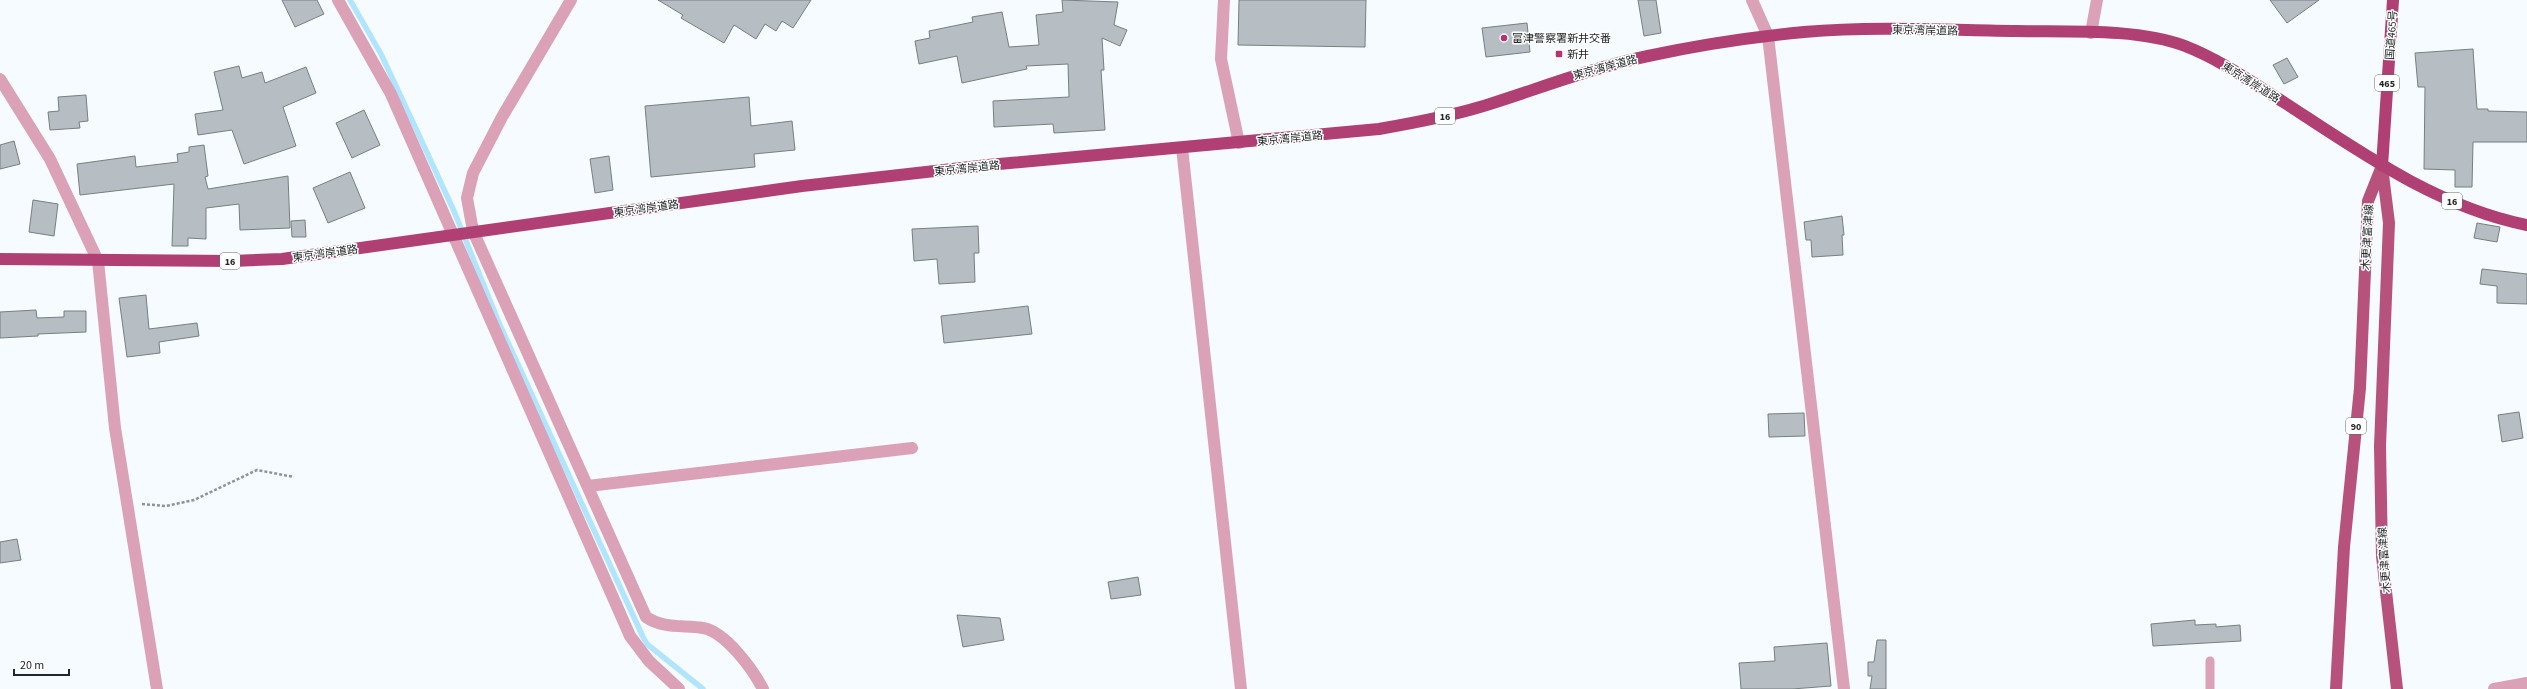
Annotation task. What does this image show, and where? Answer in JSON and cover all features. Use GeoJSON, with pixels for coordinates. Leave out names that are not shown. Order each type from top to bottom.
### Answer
{"type":"FeatureCollection","features":[{"type":"Feature","properties":{"kind":"highway","name":"国道465号"},"geometry":{"type":"LineString","coordinates":[[2382,166],[2393,0]]}},
{"type":"Feature","properties":{"kind":"highway","name":"東京湾岸道路"},"geometry":{"type":"LineString","coordinates":[[0,259],[232,261],[282,259],[802,186],[988,165],[1379,129],[1429,120],[1480,107],[1585,72],[1649,56],[1768,36],[1806,32],[1886,29],[2091,33],[2150,37],[2184,46],[2229,67],[2382,166],[2458,204],[2499,219],[2527,225]]}},
{"type":"Feature","properties":{"kind":"main road","name":"木更津富津線"},"geometry":{"type":"LineString","coordinates":[[2336,689],[2344,547],[2360,388],[2368,201],[2382,166]]}},
{"type":"Feature","properties":{"kind":"main road","name":"木更津富津線"},"geometry":{"type":"LineString","coordinates":[[2382,166],[2389,223],[2380,446],[2382,556],[2397,689]]}},
{"type":"Feature","properties":{"kind":"street"},"geometry":{"type":"LineString","coordinates":[[338,0],[391,94],[463,233],[588,486],[646,617],[655,624],[705,628],[717,634],[729,644],[755,675],[763,689]]}},
{"type":"Feature","properties":{"kind":"street"},"geometry":{"type":"LineString","coordinates":[[571,0],[502,118],[473,173],[467,198],[463,233],[630,636],[649,661],[679,689]]}},
{"type":"Feature","properties":{"kind":"street"},"geometry":{"type":"LineString","coordinates":[[1224,0],[1221,59],[1239,143]]}},
{"type":"Feature","properties":{"kind":"street"},"geometry":{"type":"LineString","coordinates":[[1752,0],[1768,36],[1844,689]]}},
{"type":"Feature","properties":{"kind":"street"},"geometry":{"type":"LineString","coordinates":[[2091,33],[2097,0]]}},
{"type":"Feature","properties":{"kind":"street"},"geometry":{"type":"LineString","coordinates":[[0,79],[50,159],[98,261],[115,428],[157,689]]}},
{"type":"Feature","properties":{"kind":"street"},"geometry":{"type":"LineString","coordinates":[[1182,148],[1241,689]]}},
{"type":"Feature","properties":{"kind":"street"},"geometry":{"type":"LineString","coordinates":[[588,486],[912,448]]}},
{"type":"Feature","properties":{"kind":"street"},"geometry":{"type":"LineString","coordinates":[[2494,689],[2527,683]]}},
{"type":"Feature","properties":{"kind":"lane"},"geometry":{"type":"LineString","coordinates":[[2210,661],[2210,689]]}},
{"type":"Feature","properties":{"kind":"path"},"geometry":{"type":"LineString","coordinates":[[127,503],[166,506],[194,500],[257,470],[294,478]]}},
{"type":"Feature","properties":{"kind":"building"},"geometry":{"type":"Polygon","coordinates":[[[282,0],[317,0],[324,14],[295,27],[282,0]]]}},
{"type":"Feature","properties":{"kind":"building"},"geometry":{"type":"Polygon","coordinates":[[[658,0],[811,0],[793,28],[782,21],[776,31],[765,24],[756,39],[734,25],[724,43],[681,18],[683,15],[658,0]]]}},
{"type":"Feature","properties":{"kind":"building"},"geometry":{"type":"Polygon","coordinates":[[[1062,0],[1118,2],[1114,25],[1127,30],[1120,46],[1102,38],[1104,70],[1101,70],[1105,130],[1054,133],[1053,124],[994,127],[993,101],[1069,97],[1068,64],[1026,66],[1027,69],[962,83],[957,56],[919,64],[915,41],[930,38],[929,31],[973,22],[972,17],[1002,12],[1009,47],[1039,45],[1036,15],[1063,12],[1062,0]]]}},
{"type":"Feature","properties":{"kind":"building"},"geometry":{"type":"Polygon","coordinates":[[[1239,0],[1366,0],[1365,47],[1238,45],[1239,0]]]}},
{"type":"Feature","properties":{"kind":"building"},"geometry":{"type":"Polygon","coordinates":[[[1638,0],[1656,0],[1661,33],[1644,36],[1638,0]]]}},
{"type":"Feature","properties":{"kind":"building"},"geometry":{"type":"Polygon","coordinates":[[[2270,0],[2319,0],[2287,23],[2270,0]]]}},
{"type":"Feature","properties":{"kind":"building"},"geometry":{"type":"Polygon","coordinates":[[[1527,23],[1530,52],[1486,57],[1482,28],[1527,23]]]}},
{"type":"Feature","properties":{"kind":"building"},"geometry":{"type":"Polygon","coordinates":[[[2473,49],[2477,109],[2488,109],[2488,111],[2527,112],[2527,142],[2473,142],[2472,187],[2455,187],[2455,170],[2424,169],[2425,87],[2418,87],[2415,53],[2473,49]]]}},
{"type":"Feature","properties":{"kind":"building"},"geometry":{"type":"Polygon","coordinates":[[[2287,58],[2298,77],[2284,84],[2273,65],[2287,58]]]}},
{"type":"Feature","properties":{"kind":"building"},"geometry":{"type":"Polygon","coordinates":[[[239,66],[242,78],[262,72],[265,83],[306,67],[316,93],[283,107],[296,146],[244,164],[232,130],[198,135],[195,114],[223,110],[214,72],[239,66]]]}},
{"type":"Feature","properties":{"kind":"building"},"geometry":{"type":"Polygon","coordinates":[[[86,95],[88,121],[79,122],[80,128],[50,130],[48,112],[59,111],[58,97],[86,95]]]}},
{"type":"Feature","properties":{"kind":"building"},"geometry":{"type":"Polygon","coordinates":[[[749,97],[751,126],[792,121],[795,150],[754,154],[755,167],[651,177],[645,106],[749,97]]]}},
{"type":"Feature","properties":{"kind":"building"},"geometry":{"type":"Polygon","coordinates":[[[364,110],[380,145],[352,158],[336,123],[364,110]]]}},
{"type":"Feature","properties":{"kind":"building"},"geometry":{"type":"Polygon","coordinates":[[[14,141],[20,164],[0,169],[0,145],[14,141]]]}},
{"type":"Feature","properties":{"kind":"building"},"geometry":{"type":"Polygon","coordinates":[[[204,145],[208,176],[205,177],[208,189],[288,176],[290,228],[240,230],[239,204],[206,208],[206,239],[188,238],[188,246],[172,246],[174,184],[80,195],[77,164],[135,156],[136,167],[178,162],[177,154],[189,152],[189,147],[204,145]]]}},
{"type":"Feature","properties":{"kind":"building"},"geometry":{"type":"Polygon","coordinates":[[[609,156],[613,190],[595,193],[590,159],[609,156]]]}},
{"type":"Feature","properties":{"kind":"building"},"geometry":{"type":"Polygon","coordinates":[[[350,172],[365,208],[328,223],[313,188],[350,172]]]}},
{"type":"Feature","properties":{"kind":"building"},"geometry":{"type":"Polygon","coordinates":[[[33,200],[58,204],[54,236],[29,232],[33,200]]]}},
{"type":"Feature","properties":{"kind":"building"},"geometry":{"type":"Polygon","coordinates":[[[1842,216],[1844,235],[1842,235],[1843,255],[1812,257],[1811,240],[1806,240],[1804,222],[1842,216]]]}},
{"type":"Feature","properties":{"kind":"building"},"geometry":{"type":"Polygon","coordinates":[[[305,220],[306,237],[292,237],[291,221],[305,220]]]}},
{"type":"Feature","properties":{"kind":"building"},"geometry":{"type":"Polygon","coordinates":[[[2477,223],[2500,227],[2497,242],[2474,238],[2477,223]]]}},
{"type":"Feature","properties":{"kind":"building"},"geometry":{"type":"Polygon","coordinates":[[[978,226],[979,253],[974,253],[975,282],[939,284],[937,259],[914,261],[912,229],[978,226]]]}},
{"type":"Feature","properties":{"kind":"building"},"geometry":{"type":"Polygon","coordinates":[[[2482,269],[2527,274],[2527,304],[2497,303],[2497,286],[2480,284],[2482,269]]]}},
{"type":"Feature","properties":{"kind":"building"},"geometry":{"type":"Polygon","coordinates":[[[146,295],[149,329],[197,323],[199,336],[159,342],[160,353],[127,357],[119,298],[146,295]]]}},
{"type":"Feature","properties":{"kind":"building"},"geometry":{"type":"Polygon","coordinates":[[[1028,306],[1032,334],[944,343],[941,316],[1028,306]]]}},
{"type":"Feature","properties":{"kind":"building"},"geometry":{"type":"Polygon","coordinates":[[[36,310],[37,318],[64,317],[64,311],[86,311],[86,332],[38,334],[38,336],[0,338],[0,312],[36,310]]]}},
{"type":"Feature","properties":{"kind":"building"},"geometry":{"type":"Polygon","coordinates":[[[2519,412],[2523,438],[2502,442],[2498,415],[2519,412]]]}},
{"type":"Feature","properties":{"kind":"building"},"geometry":{"type":"Polygon","coordinates":[[[1804,413],[1805,436],[1769,437],[1768,414],[1804,413]]]}},
{"type":"Feature","properties":{"kind":"building"},"geometry":{"type":"Polygon","coordinates":[[[17,539],[21,560],[0,563],[0,542],[17,539]]]}},
{"type":"Feature","properties":{"kind":"building"},"geometry":{"type":"Polygon","coordinates":[[[1138,577],[1141,595],[1111,599],[1108,582],[1138,577]]]}},
{"type":"Feature","properties":{"kind":"building"},"geometry":{"type":"Polygon","coordinates":[[[957,615],[1000,618],[1004,640],[963,647],[957,615]]]}},
{"type":"Feature","properties":{"kind":"building"},"geometry":{"type":"Polygon","coordinates":[[[2195,620],[2195,625],[2216,624],[2216,627],[2240,625],[2241,641],[2153,646],[2151,624],[2195,620]]]}},
{"type":"Feature","properties":{"kind":"building"},"geometry":{"type":"Polygon","coordinates":[[[1877,640],[1886,640],[1886,689],[1870,689],[1872,676],[1868,676],[1868,662],[1874,662],[1877,640]]]}},
{"type":"Feature","properties":{"kind":"building"},"geometry":{"type":"Polygon","coordinates":[[[1827,643],[1831,686],[1792,689],[1741,689],[1739,663],[1775,661],[1774,647],[1827,643]]]}},
{"type":"Feature","properties":{"kind":"waterway"},"geometry":{"type":"LineString","coordinates":[[350,0],[381,54],[454,211],[499,323],[643,637],[647,644],[703,689]]}},
{"type":"Feature","properties":{"kind":"place","name":"富津警察署新井交番"},"geometry":{"type":"Point","coordinates":[1504,38]}},
{"type":"Feature","properties":{"kind":"place","name":"新井"},"geometry":{"type":"Point","coordinates":[1559,54]}}]}
